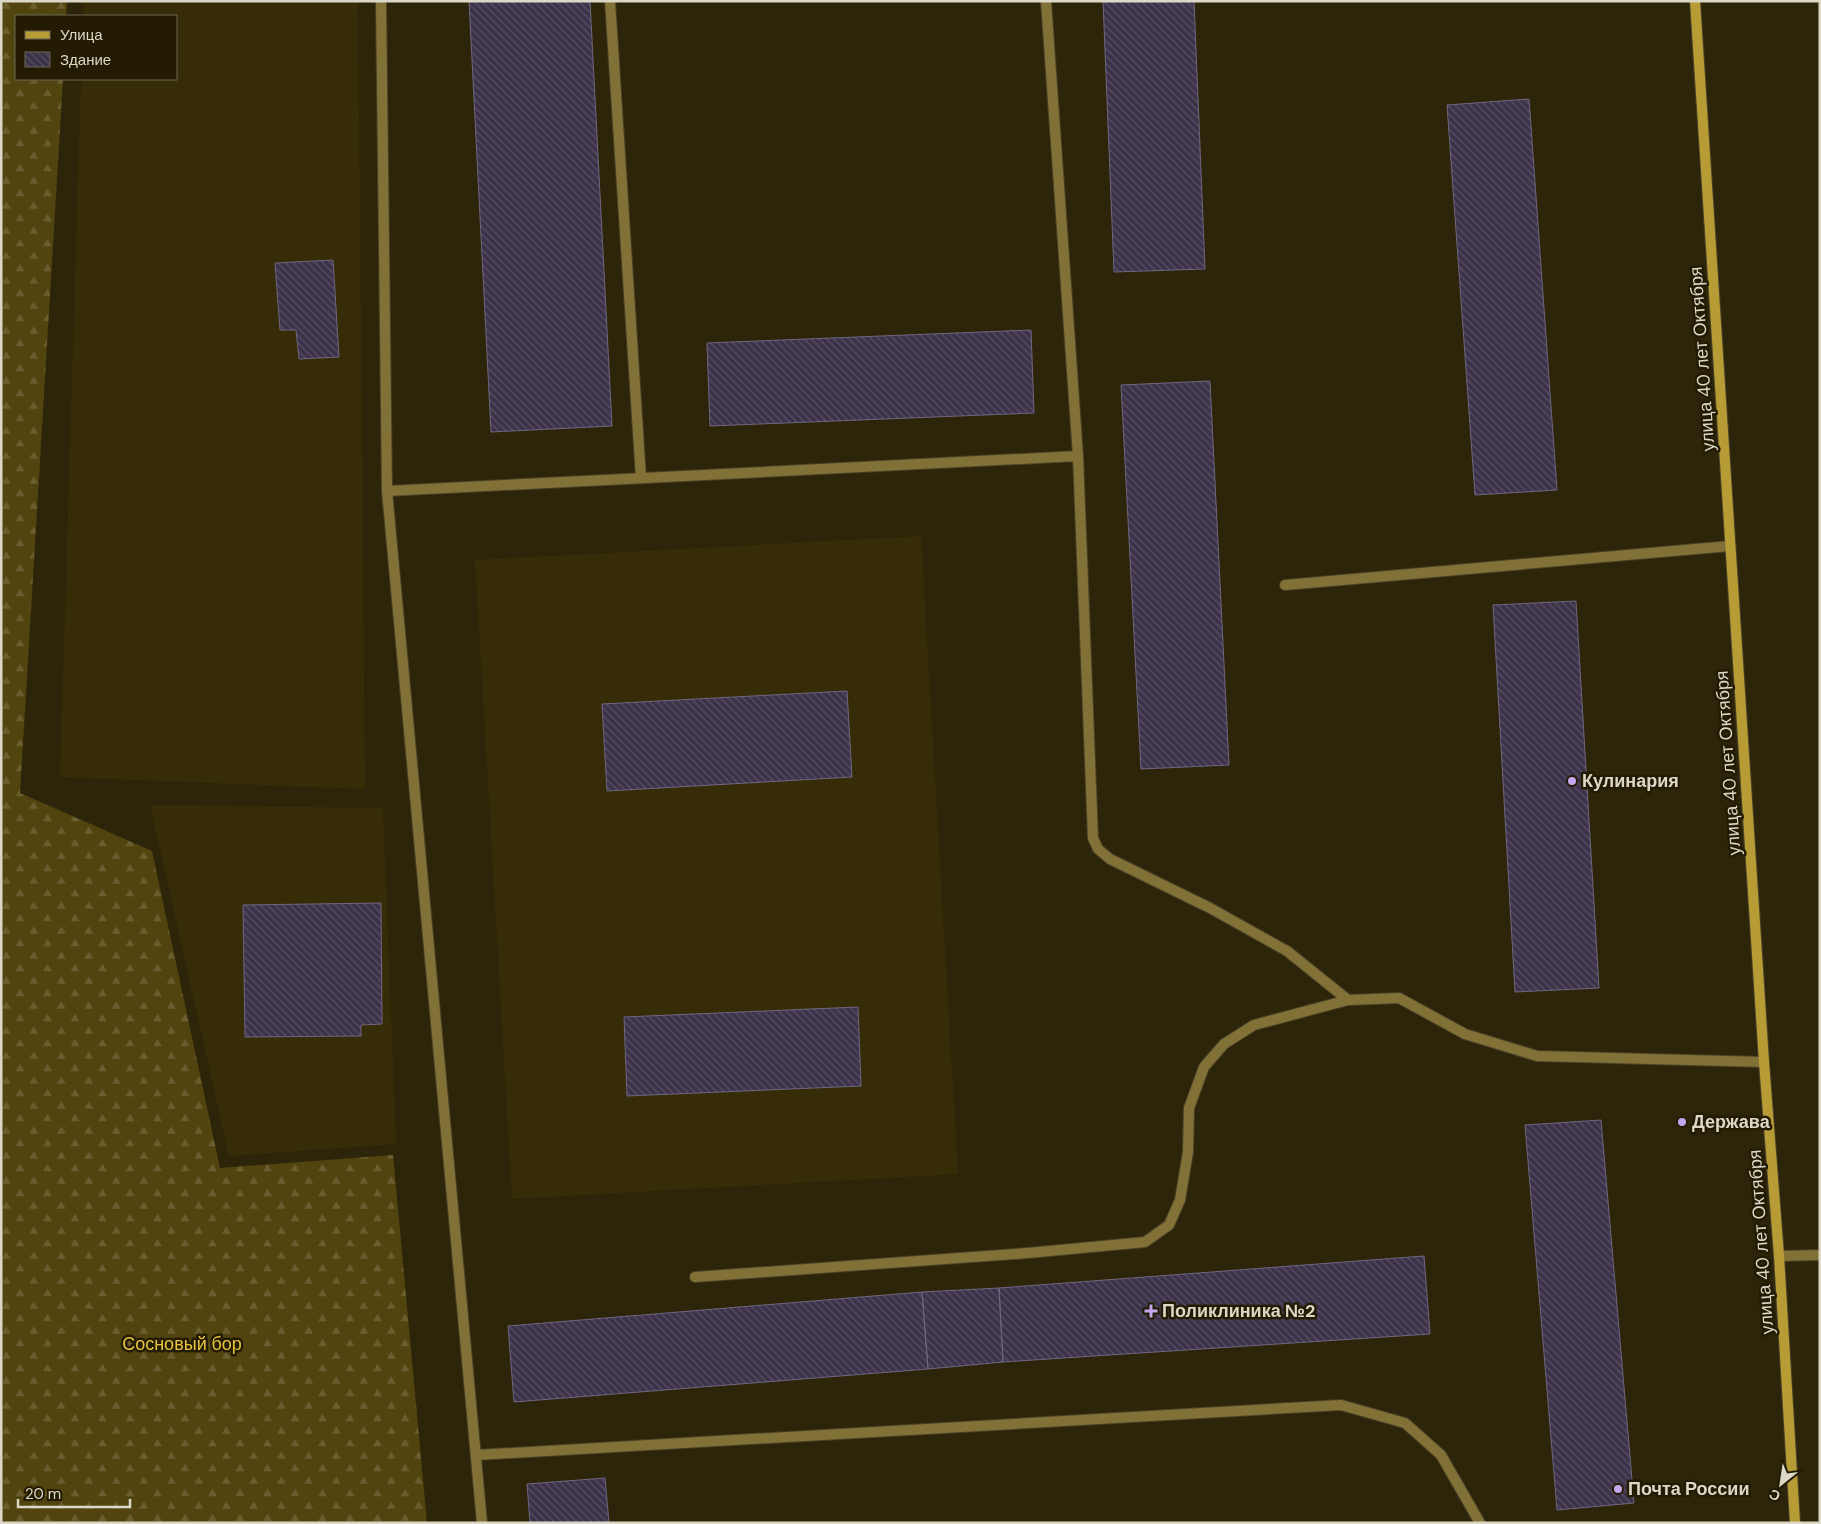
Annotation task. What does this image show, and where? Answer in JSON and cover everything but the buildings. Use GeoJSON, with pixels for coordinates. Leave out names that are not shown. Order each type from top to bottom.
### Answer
{"type":"FeatureCollection","features":[{"type":"Feature","properties":{"kind":"main road","name":"улица 40 лет Октября"},"geometry":{"type":"LineString","coordinates":[[1695,1],[1764,1062],[1779,1256],[1795,1523]]}},
{"type":"Feature","properties":{"kind":"street"},"geometry":{"type":"LineString","coordinates":[[381,1],[386,491],[482,1523]]}},
{"type":"Feature","properties":{"kind":"street"},"geometry":{"type":"LineString","coordinates":[[610,1],[641,478]]}},
{"type":"Feature","properties":{"kind":"street"},"geometry":{"type":"LineString","coordinates":[[1046,1],[1078,456],[1093,838],[1098,849],[1110,859],[1210,908],[1287,951],[1348,1000]]}},
{"type":"Feature","properties":{"kind":"street"},"geometry":{"type":"LineString","coordinates":[[386,491],[1078,456]]}},
{"type":"Feature","properties":{"kind":"street"},"geometry":{"type":"LineString","coordinates":[[1285,585],[1730,546]]}},
{"type":"Feature","properties":{"kind":"street"},"geometry":{"type":"LineString","coordinates":[[695,1277],[1028,1253],[1145,1242],[1169,1225],[1180,1200],[1188,1152],[1189,1108],[1204,1067],[1224,1044],[1254,1025],[1348,1000],[1399,998],[1466,1034],[1537,1056],[1764,1062]]}},
{"type":"Feature","properties":{"kind":"street"},"geometry":{"type":"LineString","coordinates":[[1779,1256],[1820,1254]]}},
{"type":"Feature","properties":{"kind":"street"},"geometry":{"type":"LineString","coordinates":[[476,1455],[1341,1405],[1405,1423],[1441,1455],[1480,1523]]}},
{"type":"Feature","properties":{"kind":"shaded area"},"geometry":{"type":"Polygon","coordinates":[[[84,1],[358,1],[365,789],[60,777],[81,80],[178,80],[178,15],[83,15],[84,1]]]}},
{"type":"Feature","properties":{"kind":"shaded area"},"geometry":{"type":"Polygon","coordinates":[[[921,536],[958,1174],[512,1199],[475,560],[921,536]]]}},
{"type":"Feature","properties":{"kind":"shaded area"},"geometry":{"type":"Polygon","coordinates":[[[150,805],[383,808],[396,1144],[229,1156],[150,805]]]}},
{"type":"Feature","properties":{"kind":"green space","name":"Сосновый бор"},"geometry":{"type":"Polygon","coordinates":[[[1,1],[67,1],[66,15],[15,15],[15,80],[63,80],[20,793],[152,851],[220,1168],[393,1155],[427,1523],[1,1523],[1,1]]]}},
{"type":"Feature","properties":{"kind":"place","name":"Кулинария"},"geometry":{"type":"Point","coordinates":[1572,781]}},
{"type":"Feature","properties":{"kind":"place","name":"Держава"},"geometry":{"type":"Point","coordinates":[1682,1122]}},
{"type":"Feature","properties":{"kind":"place","name":"Поликлиника №2"},"geometry":{"type":"Point","coordinates":[1151,1311]}},
{"type":"Feature","properties":{"kind":"place","name":"Почта России"},"geometry":{"type":"Point","coordinates":[1618,1489]}}]}
